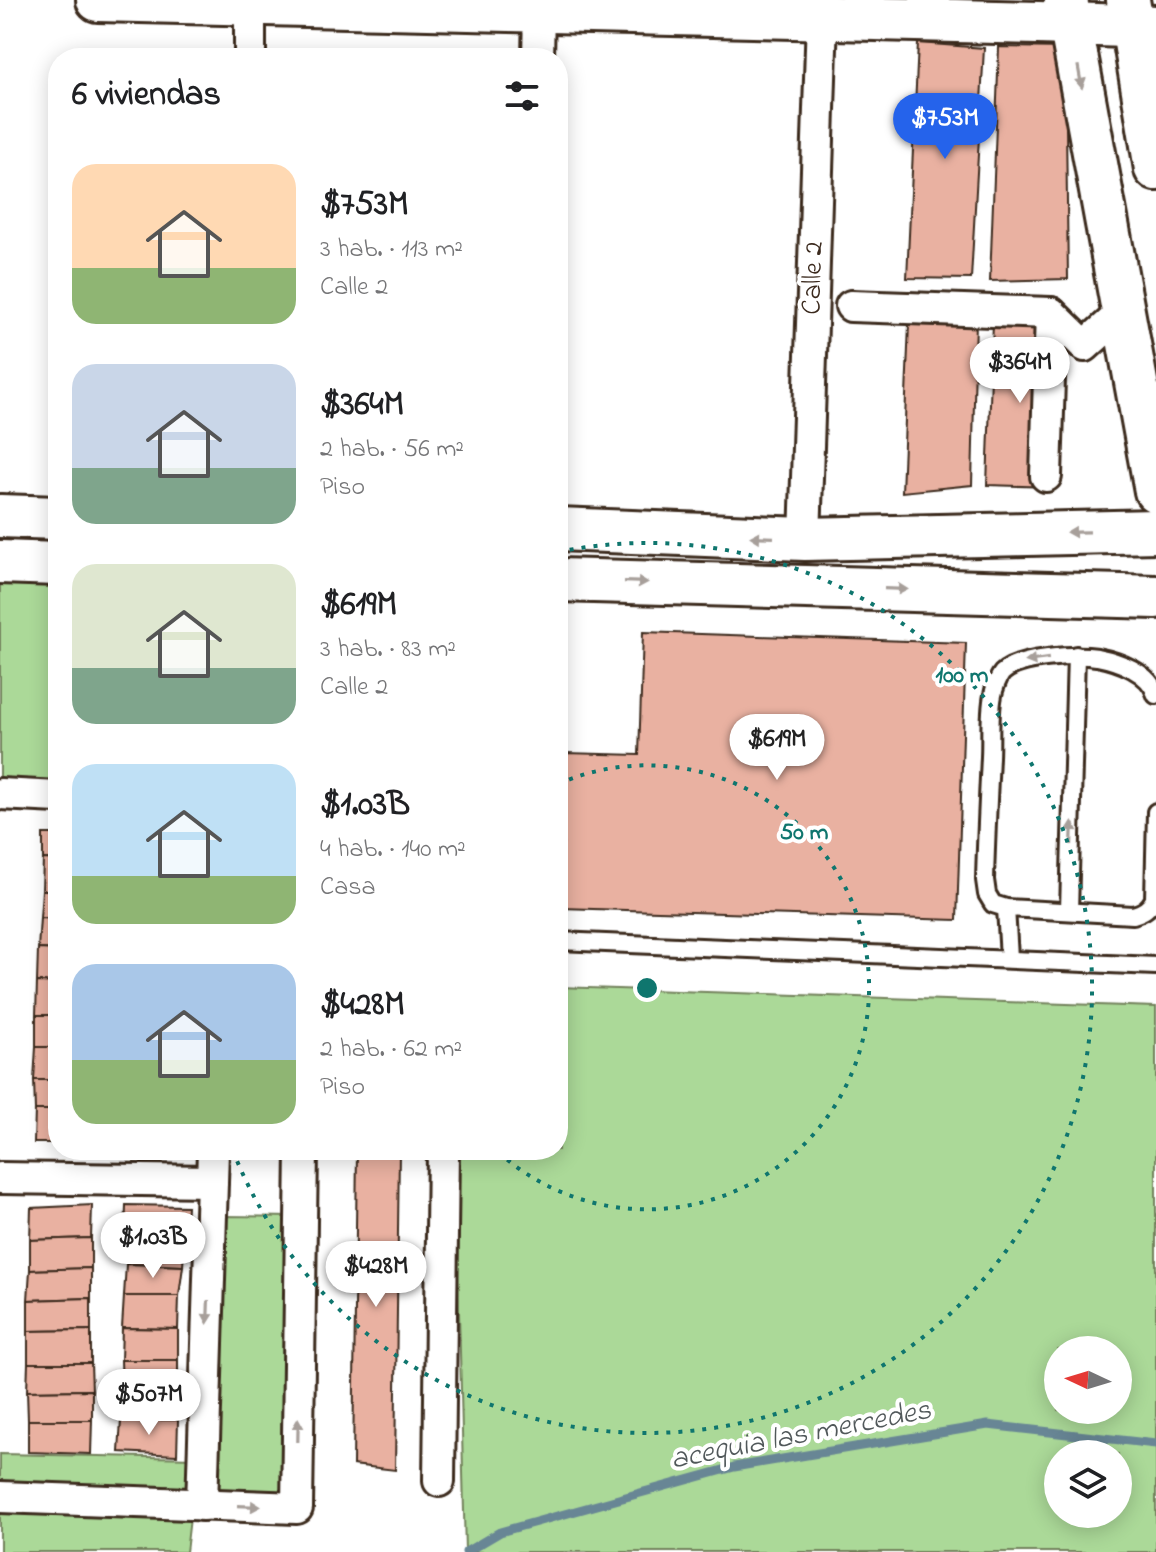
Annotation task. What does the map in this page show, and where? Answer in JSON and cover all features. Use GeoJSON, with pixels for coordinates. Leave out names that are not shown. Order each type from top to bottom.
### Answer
{"type":"FeatureCollection","features":[{"type":"Feature","properties":{"kind":"main road"},"geometry":{"type":"LineString","coordinates":[[98,0],[538,5],[822,17],[1068,12],[1139,18],[1156,169]]}},
{"type":"Feature","properties":{"kind":"main road"},"geometry":{"type":"LineString","coordinates":[[1068,12],[1156,491]]}},
{"type":"Feature","properties":{"kind":"main road"},"geometry":{"type":"LineString","coordinates":[[0,516],[48,518]]}},
{"type":"Feature","properties":{"kind":"main road"},"geometry":{"type":"LineString","coordinates":[[568,529],[805,539],[1156,531]]}},
{"type":"Feature","properties":{"kind":"main road"},"geometry":{"type":"LineString","coordinates":[[0,562],[48,564]]}},
{"type":"Feature","properties":{"kind":"main road"},"geometry":{"type":"LineString","coordinates":[[568,580],[1156,597]]}},
{"type":"Feature","properties":{"kind":"street"},"geometry":{"type":"LineString","coordinates":[[250,2],[250,48]]}},
{"type":"Feature","properties":{"kind":"street"},"geometry":{"type":"LineString","coordinates":[[538,5],[538,48]]}},
{"type":"Feature","properties":{"kind":"street","name":"Calle 2"},"geometry":{"type":"LineString","coordinates":[[805,539],[822,17]]}},
{"type":"Feature","properties":{"kind":"street"},"geometry":{"type":"LineString","coordinates":[[851,306],[1051,313],[1085,346],[1124,311]]}},
{"type":"Feature","properties":{"kind":"street"},"geometry":{"type":"LineString","coordinates":[[1046,476],[1051,313]]}},
{"type":"Feature","properties":{"kind":"street"},"geometry":{"type":"LineString","coordinates":[[0,794],[48,796]]}},
{"type":"Feature","properties":{"kind":"street"},"geometry":{"type":"LineString","coordinates":[[202,1505],[213,1160]]}},
{"type":"Feature","properties":{"kind":"street"},"geometry":{"type":"LineString","coordinates":[[0,1497],[297,1508],[302,1160]]}},
{"type":"Feature","properties":{"kind":"street"},"geometry":{"type":"LineString","coordinates":[[439,1481],[443,1160]]}},
{"type":"Feature","properties":{"kind":"street"},"geometry":{"type":"LineString","coordinates":[[0,1178],[212,1181]]}},
{"type":"Feature","properties":{"kind":"lane"},"geometry":{"type":"LineString","coordinates":[[1156,695],[1143,677],[1126,665],[1099,658],[1076,655],[1018,663],[1001,674],[993,694],[985,880],[987,894],[993,904],[1006,908],[1133,915],[1149,908],[1154,899],[1156,812]]}},
{"type":"Feature","properties":{"kind":"lane"},"geometry":{"type":"LineString","coordinates":[[1069,911],[1076,655]]}},
{"type":"Feature","properties":{"kind":"lane"},"geometry":{"type":"LineString","coordinates":[[1006,908],[1009,958]]}},
{"type":"Feature","properties":{"kind":"lane"},"geometry":{"type":"LineString","coordinates":[[568,941],[1156,966]]}},
{"type":"Feature","properties":{"kind":"green space"},"geometry":{"type":"Polygon","coordinates":[[[0,575],[48,576],[48,782],[0,779],[0,575]]]}},
{"type":"Feature","properties":{"kind":"green space"},"geometry":{"type":"Polygon","coordinates":[[[568,987],[1156,1007],[1156,1552],[465,1552],[455,1160],[568,1160],[568,987]]]}},
{"type":"Feature","properties":{"kind":"green space"},"geometry":{"type":"Polygon","coordinates":[[[221,1216],[293,1217],[290,1499],[213,1496],[221,1216]]]}},
{"type":"Feature","properties":{"kind":"green space"},"geometry":{"type":"Polygon","coordinates":[[[0,1454],[197,1458],[186,1552],[0,1552],[0,1454]]]}},
{"type":"Feature","properties":{"kind":"building"},"geometry":{"type":"Polygon","coordinates":[[[918,43],[984,48],[971,279],[907,278],[918,43]]]}},
{"type":"Feature","properties":{"kind":"building"},"geometry":{"type":"Polygon","coordinates":[[[999,47],[1065,48],[1068,279],[990,281],[999,47]]]}},
{"type":"Feature","properties":{"kind":"building"},"geometry":{"type":"Polygon","coordinates":[[[976,319],[972,485],[902,492],[909,324],[976,319]]]}},
{"type":"Feature","properties":{"kind":"building"},"geometry":{"type":"Polygon","coordinates":[[[1048,319],[1051,487],[987,485],[993,322],[1048,319]]]}},
{"type":"Feature","properties":{"kind":"building"},"geometry":{"type":"Polygon","coordinates":[[[643,632],[966,643],[957,920],[568,908],[568,753],[639,755],[643,632]]]}},
{"type":"Feature","properties":{"kind":"building"},"geometry":{"type":"Polygon","coordinates":[[[43,834],[48,834],[48,859],[43,859],[43,834]]]}},
{"type":"Feature","properties":{"kind":"building"},"geometry":{"type":"Polygon","coordinates":[[[43,859],[48,859],[48,890],[42,890],[43,859]]]}},
{"type":"Feature","properties":{"kind":"building"},"geometry":{"type":"Polygon","coordinates":[[[42,890],[48,890],[48,918],[40,918],[42,890]]]}},
{"type":"Feature","properties":{"kind":"building"},"geometry":{"type":"Polygon","coordinates":[[[40,918],[48,918],[48,950],[38,949],[40,918]]]}},
{"type":"Feature","properties":{"kind":"building"},"geometry":{"type":"Polygon","coordinates":[[[38,949],[48,950],[48,983],[37,982],[38,949]]]}},
{"type":"Feature","properties":{"kind":"building"},"geometry":{"type":"Polygon","coordinates":[[[37,982],[48,983],[48,1015],[36,1015],[37,982]]]}},
{"type":"Feature","properties":{"kind":"building"},"geometry":{"type":"Polygon","coordinates":[[[36,1015],[48,1015],[48,1047],[36,1047],[36,1015]]]}},
{"type":"Feature","properties":{"kind":"building"},"geometry":{"type":"Polygon","coordinates":[[[36,1047],[48,1047],[48,1080],[34,1080],[36,1047]]]}},
{"type":"Feature","properties":{"kind":"building"},"geometry":{"type":"Polygon","coordinates":[[[34,1080],[48,1080],[48,1110],[35,1110],[34,1080]]]}},
{"type":"Feature","properties":{"kind":"building"},"geometry":{"type":"Polygon","coordinates":[[[35,1110],[48,1110],[48,1143],[34,1143],[35,1110]]]}},
{"type":"Feature","properties":{"kind":"building"},"geometry":{"type":"Polygon","coordinates":[[[357,1160],[399,1160],[395,1470],[353,1465],[357,1160]]]}},
{"type":"Feature","properties":{"kind":"building"},"geometry":{"type":"Polygon","coordinates":[[[92,1205],[91,1238],[30,1240],[31,1208],[92,1205]]]}},
{"type":"Feature","properties":{"kind":"building"},"geometry":{"type":"Polygon","coordinates":[[[126,1205],[187,1206],[185,1238],[125,1237],[126,1205]]]}},
{"type":"Feature","properties":{"kind":"building"},"geometry":{"type":"Polygon","coordinates":[[[125,1237],[185,1238],[183,1266],[126,1264],[125,1237]]]}},
{"type":"Feature","properties":{"kind":"building"},"geometry":{"type":"Polygon","coordinates":[[[91,1238],[91,1268],[30,1270],[30,1240],[91,1238]]]}},
{"type":"Feature","properties":{"kind":"building"},"geometry":{"type":"Polygon","coordinates":[[[126,1264],[183,1266],[179,1296],[124,1296],[126,1264]]]}},
{"type":"Feature","properties":{"kind":"building"},"geometry":{"type":"Polygon","coordinates":[[[91,1268],[91,1298],[28,1300],[30,1270],[91,1268]]]}},
{"type":"Feature","properties":{"kind":"building"},"geometry":{"type":"Polygon","coordinates":[[[124,1296],[179,1296],[178,1329],[122,1328],[124,1296]]]}},
{"type":"Feature","properties":{"kind":"building"},"geometry":{"type":"Polygon","coordinates":[[[91,1298],[91,1330],[28,1331],[28,1300],[91,1298]]]}},
{"type":"Feature","properties":{"kind":"building"},"geometry":{"type":"Polygon","coordinates":[[[122,1328],[178,1329],[178,1360],[121,1360],[122,1328]]]}},
{"type":"Feature","properties":{"kind":"building"},"geometry":{"type":"Polygon","coordinates":[[[91,1330],[91,1363],[28,1363],[28,1331],[91,1330]]]}},
{"type":"Feature","properties":{"kind":"building"},"geometry":{"type":"Polygon","coordinates":[[[121,1360],[178,1360],[178,1390],[122,1389],[121,1360]]]}},
{"type":"Feature","properties":{"kind":"building"},"geometry":{"type":"Polygon","coordinates":[[[28,1363],[91,1363],[92,1390],[27,1391],[28,1363]]]}},
{"type":"Feature","properties":{"kind":"building"},"geometry":{"type":"Polygon","coordinates":[[[122,1389],[178,1390],[178,1420],[121,1420],[122,1389]]]}},
{"type":"Feature","properties":{"kind":"building"},"geometry":{"type":"Polygon","coordinates":[[[92,1390],[92,1420],[28,1420],[27,1391],[92,1390]]]}},
{"type":"Feature","properties":{"kind":"building"},"geometry":{"type":"Polygon","coordinates":[[[28,1420],[92,1420],[91,1454],[28,1452],[28,1420]]]}},
{"type":"Feature","properties":{"kind":"building"},"geometry":{"type":"Polygon","coordinates":[[[121,1420],[178,1420],[177,1455],[119,1452],[121,1420]]]}},
{"type":"Feature","properties":{"kind":"waterway","name":"acequia las mercedes"},"geometry":{"type":"LineString","coordinates":[[466,1552],[500,1532],[734,1467],[988,1425],[1156,1444]]}}]}
